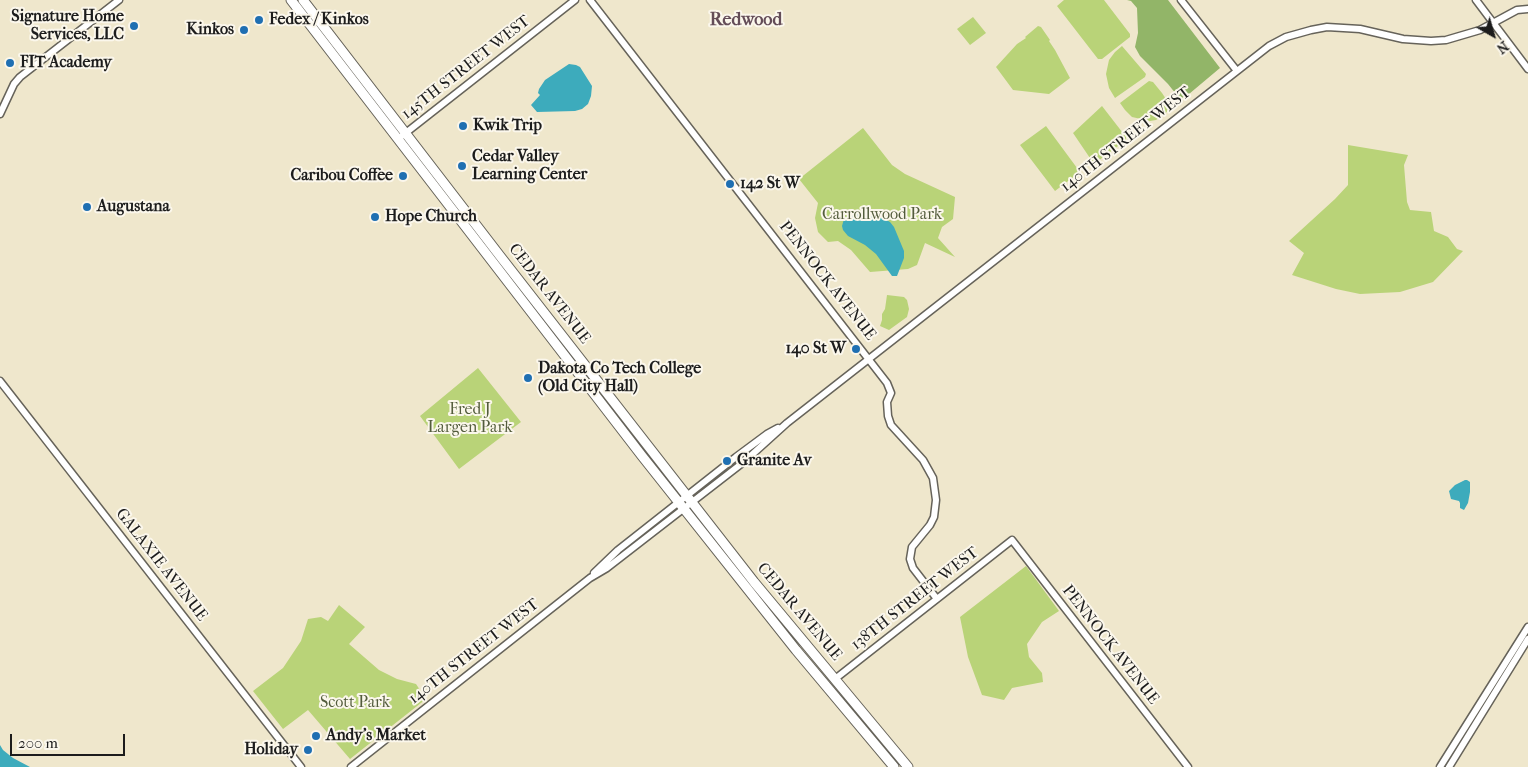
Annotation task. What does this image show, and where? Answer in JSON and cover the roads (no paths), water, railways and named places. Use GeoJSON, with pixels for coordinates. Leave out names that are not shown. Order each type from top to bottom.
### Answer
{"type":"FeatureCollection","features":[{"type":"Feature","properties":{"kind":"highway","name":"CEDAR AVENUE"},"geometry":{"type":"LineString","coordinates":[[291,0],[500,256],[754,582],[908,767]]}},
{"type":"Feature","properties":{"kind":"highway","name":"CEDAR AVENUE"},"geometry":{"type":"LineString","coordinates":[[303,0],[549,334],[681,505],[894,767]]}},
{"type":"Feature","properties":{"kind":"highway"},"geometry":{"type":"LineString","coordinates":[[549,334],[581,366],[591,371]]}},
{"type":"Feature","properties":{"kind":"highway"},"geometry":{"type":"LineString","coordinates":[[583,378],[589,378],[607,398],[617,405]]}},
{"type":"Feature","properties":{"kind":"street"},"geometry":{"type":"LineString","coordinates":[[0,114],[14,84],[20,77],[119,0]]}},
{"type":"Feature","properties":{"kind":"street","name":"145TH STREET WEST"},"geometry":{"type":"LineString","coordinates":[[402,136],[575,0]]}},
{"type":"Feature","properties":{"kind":"street","name":"PENNOCK AVENUE"},"geometry":{"type":"LineString","coordinates":[[590,0],[887,382],[891,394],[887,402],[888,416],[891,424],[923,460],[933,478],[936,500],[934,517],[930,525],[912,547],[910,559],[913,568],[937,599]]}},
{"type":"Feature","properties":{"kind":"street"},"geometry":{"type":"LineString","coordinates":[[1181,0],[1236,71]]}},
{"type":"Feature","properties":{"kind":"street"},"geometry":{"type":"LineString","coordinates":[[1476,0],[1528,69]]}},
{"type":"Feature","properties":{"kind":"street","name":"140TH STREET WEST"},"geometry":{"type":"LineString","coordinates":[[351,767],[590,578],[618,550],[745,461],[787,423],[1270,46],[1286,37],[1311,30],[1343,27],[1403,39],[1446,40],[1480,30],[1517,10],[1528,9]]}},
{"type":"Feature","properties":{"kind":"street","name":"GALAXIE AVENUE"},"geometry":{"type":"LineString","coordinates":[[0,381],[301,767]]}},
{"type":"Feature","properties":{"kind":"street","name":"PENNOCK AVENUE"},"geometry":{"type":"LineString","coordinates":[[1012,540],[1188,767]]}},
{"type":"Feature","properties":{"kind":"street","name":"138TH STREET WEST"},"geometry":{"type":"LineString","coordinates":[[835,679],[1012,540]]}},
{"type":"Feature","properties":{"kind":"street"},"geometry":{"type":"LineString","coordinates":[[1440,767],[1528,627]]}},
{"type":"Feature","properties":{"kind":"street"},"geometry":{"type":"LineString","coordinates":[[1449,767],[1528,639]]}},
{"type":"Feature","properties":{"kind":"water"},"geometry":{"type":"Polygon","coordinates":[[[569,64],[580,67],[592,86],[588,104],[582,109],[575,111],[537,112],[531,105],[540,95],[538,93],[539,89],[545,80],[569,64]]]}},
{"type":"Feature","properties":{"kind":"water"},"geometry":{"type":"Polygon","coordinates":[[[869,211],[876,214],[890,222],[894,227],[904,251],[904,258],[897,276],[892,276],[876,254],[865,245],[848,236],[843,230],[844,219],[851,213],[869,211]]]}},
{"type":"Feature","properties":{"kind":"water"},"geometry":{"type":"Polygon","coordinates":[[[1465,480],[1470,482],[1470,492],[1468,503],[1464,510],[1460,508],[1459,501],[1451,499],[1449,491],[1455,485],[1465,480]]]}},
{"type":"Feature","properties":{"kind":"water"},"geometry":{"type":"Polygon","coordinates":[[[0,745],[13,758],[30,767],[0,767],[0,745]]]}},
{"type":"Feature","properties":{"kind":"place","name":"Fedex / Kinkos"},"geometry":{"type":"Point","coordinates":[259,20]}},
{"type":"Feature","properties":{"kind":"place","name":"Signature Home Services, LLC"},"geometry":{"type":"Point","coordinates":[134,26]}},
{"type":"Feature","properties":{"kind":"place","name":"Kinkos"},"geometry":{"type":"Point","coordinates":[244,30]}},
{"type":"Feature","properties":{"kind":"place","name":"FIT Academy"},"geometry":{"type":"Point","coordinates":[10,63]}},
{"type":"Feature","properties":{"kind":"place","name":"Kwik Trip"},"geometry":{"type":"Point","coordinates":[463,126]}},
{"type":"Feature","properties":{"kind":"place","name":"Cedar Valley Learning Center"},"geometry":{"type":"Point","coordinates":[462,166]}},
{"type":"Feature","properties":{"kind":"place","name":"Caribou Coffee"},"geometry":{"type":"Point","coordinates":[403,176]}},
{"type":"Feature","properties":{"kind":"place","name":"142 St W"},"geometry":{"type":"Point","coordinates":[730,184]}},
{"type":"Feature","properties":{"kind":"place","name":"Augustana"},"geometry":{"type":"Point","coordinates":[87,207]}},
{"type":"Feature","properties":{"kind":"place","name":"Hope Church"},"geometry":{"type":"Point","coordinates":[375,217]}},
{"type":"Feature","properties":{"kind":"place","name":"140 St W"},"geometry":{"type":"Point","coordinates":[856,349]}},
{"type":"Feature","properties":{"kind":"place","name":"Dakota Co Tech College (Old City Hall)"},"geometry":{"type":"Point","coordinates":[528,378]}},
{"type":"Feature","properties":{"kind":"place","name":"Granite Av"},"geometry":{"type":"Point","coordinates":[727,461]}},
{"type":"Feature","properties":{"kind":"place","name":"Andy's Market"},"geometry":{"type":"Point","coordinates":[316,736]}},
{"type":"Feature","properties":{"kind":"place","name":"Holiday"},"geometry":{"type":"Point","coordinates":[308,750]}},
{"type":"Feature","properties":{"kind":"district","name":"Redwood"},"geometry":{"type":"Point","coordinates":[746,21]}},
{"type":"Feature","properties":{"kind":"park label","name":"Carrollwood Park"},"geometry":{"type":"Point","coordinates":[882,215]}},
{"type":"Feature","properties":{"kind":"park label","name":"Fred J Largen Park"},"geometry":{"type":"Point","coordinates":[470,419]}},
{"type":"Feature","properties":{"kind":"park label","name":"Scott Park"},"geometry":{"type":"Point","coordinates":[355,703]}}]}
